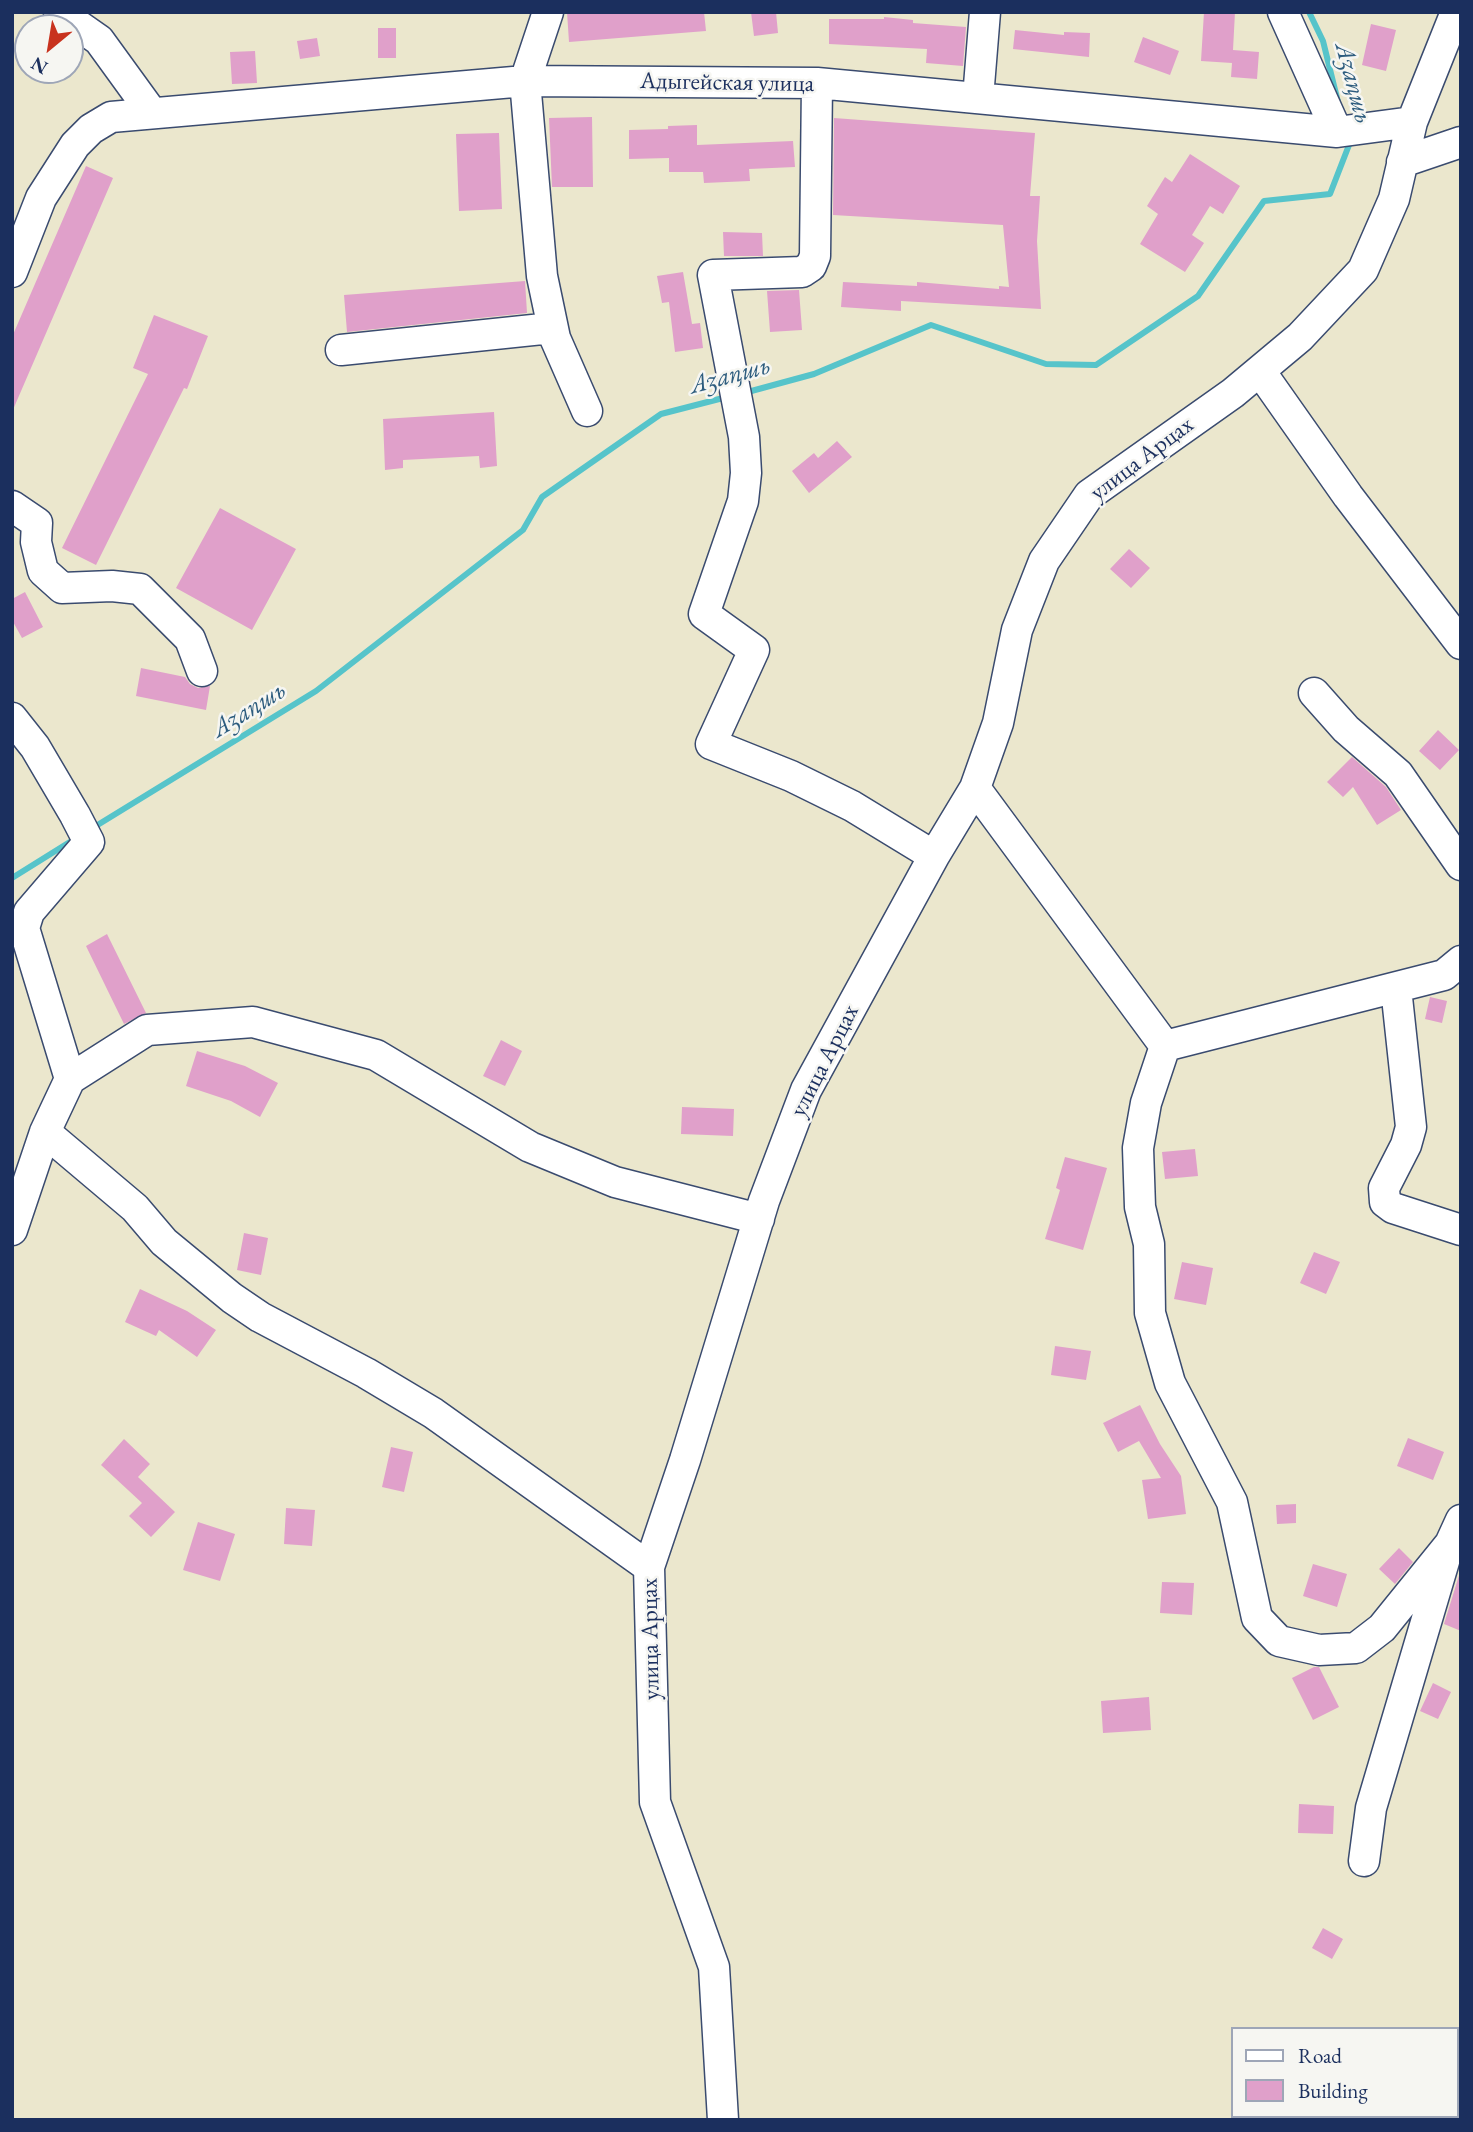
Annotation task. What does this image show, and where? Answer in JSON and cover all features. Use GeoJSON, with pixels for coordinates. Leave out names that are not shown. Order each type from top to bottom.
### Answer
{"type":"FeatureCollection","features":[{"type":"Feature","properties":{"kind":"street"},"geometry":{"type":"LineString","coordinates":[[59,12],[99,40],[152,113]]}},
{"type":"Feature","properties":{"kind":"street"},"geometry":{"type":"LineString","coordinates":[[548,12],[525,81],[542,276],[552,328],[587,411]]}},
{"type":"Feature","properties":{"kind":"street"},"geometry":{"type":"LineString","coordinates":[[978,98],[985,12]]}},
{"type":"Feature","properties":{"kind":"street"},"geometry":{"type":"LineString","coordinates":[[1283,12],[1349,130]]}},
{"type":"Feature","properties":{"kind":"street"},"geometry":{"type":"LineString","coordinates":[[1412,122],[1456,12]]}},
{"type":"Feature","properties":{"kind":"street","name":"Адыгейская улица"},"geometry":{"type":"LineString","coordinates":[[12,272],[41,198],[75,145],[91,129],[111,117],[525,81],[817,83],[1349,130],[1412,122]]}},
{"type":"Feature","properties":{"kind":"street"},"geometry":{"type":"LineString","coordinates":[[817,83],[815,256],[811,266],[802,272],[713,275],[744,437],[746,473],[743,501],[704,614],[754,650],[710,744],[792,776],[934,856]]}},
{"type":"Feature","properties":{"kind":"street","name":"улица Арцах"},"geometry":{"type":"LineString","coordinates":[[723,2120],[714,1967],[655,1802],[649,1567],[759,1219],[806,1090],[934,856],[975,788],[998,723],[1020,623],[1044,561],[1089,495],[1233,393],[1300,337],[1363,270],[1394,199],[1412,122]]}},
{"type":"Feature","properties":{"kind":"street"},"geometry":{"type":"LineString","coordinates":[[1402,162],[1461,142]]}},
{"type":"Feature","properties":{"kind":"street"},"geometry":{"type":"LineString","coordinates":[[341,350],[552,328]]}},
{"type":"Feature","properties":{"kind":"street"},"geometry":{"type":"LineString","coordinates":[[1260,370],[1349,496],[1461,644]]}},
{"type":"Feature","properties":{"kind":"street"},"geometry":{"type":"LineString","coordinates":[[12,506],[37,523],[36,542],[43,570],[62,588],[112,586],[140,589],[190,639],[202,671]]}},
{"type":"Feature","properties":{"kind":"street"},"geometry":{"type":"LineString","coordinates":[[1314,693],[1346,729],[1398,774],[1461,865]]}},
{"type":"Feature","properties":{"kind":"street"},"geometry":{"type":"LineString","coordinates":[[12,718],[35,747],[89,842],[29,912],[24,928],[70,1079]]}},
{"type":"Feature","properties":{"kind":"street"},"geometry":{"type":"LineString","coordinates":[[975,788],[1165,1046]]}},
{"type":"Feature","properties":{"kind":"street"},"geometry":{"type":"LineString","coordinates":[[1165,1046],[1444,975],[1461,961]]}},
{"type":"Feature","properties":{"kind":"street"},"geometry":{"type":"LineString","coordinates":[[1396,988],[1411,1127],[1402,1154],[1384,1188],[1385,1202],[1393,1208],[1461,1230]]}},
{"type":"Feature","properties":{"kind":"street"},"geometry":{"type":"LineString","coordinates":[[12,1230],[45,1132],[70,1079],[147,1030],[253,1022],[376,1055],[530,1147],[615,1182],[759,1219]]}},
{"type":"Feature","properties":{"kind":"street"},"geometry":{"type":"LineString","coordinates":[[1165,1046],[1146,1103],[1138,1149],[1140,1206],[1149,1244],[1150,1314],[1170,1383],[1232,1502],[1257,1618],[1279,1641],[1319,1650],[1356,1648],[1382,1628],[1455,1532]]}},
{"type":"Feature","properties":{"kind":"street"},"geometry":{"type":"LineString","coordinates":[[45,1132],[135,1208],[164,1242],[232,1298],[260,1317],[366,1373],[433,1413],[649,1567]]}},
{"type":"Feature","properties":{"kind":"street"},"geometry":{"type":"LineString","coordinates":[[1364,1861],[1371,1808],[1455,1532]]}},
{"type":"Feature","properties":{"kind":"building"},"geometry":{"type":"Polygon","coordinates":[[[567,12],[704,12],[706,31],[569,42],[567,12]]]}},
{"type":"Feature","properties":{"kind":"building"},"geometry":{"type":"Polygon","coordinates":[[[751,12],[776,12],[778,33],[754,36],[751,12]]]}},
{"type":"Feature","properties":{"kind":"building"},"geometry":{"type":"Polygon","coordinates":[[[1204,12],[1235,12],[1233,50],[1259,52],[1257,79],[1231,77],[1232,63],[1201,61],[1204,12]]]}},
{"type":"Feature","properties":{"kind":"building"},"geometry":{"type":"Polygon","coordinates":[[[884,17],[913,20],[913,23],[966,27],[963,66],[926,63],[927,49],[829,44],[829,19],[884,17]]]}},
{"type":"Feature","properties":{"kind":"building"},"geometry":{"type":"Polygon","coordinates":[[[1371,24],[1396,30],[1386,71],[1362,65],[1371,24]]]}},
{"type":"Feature","properties":{"kind":"building"},"geometry":{"type":"Polygon","coordinates":[[[378,28],[396,28],[396,58],[378,58],[378,28]]]}},
{"type":"Feature","properties":{"kind":"building"},"geometry":{"type":"Polygon","coordinates":[[[1015,30],[1064,35],[1064,32],[1090,33],[1089,57],[1013,49],[1015,30]]]}},
{"type":"Feature","properties":{"kind":"building"},"geometry":{"type":"Polygon","coordinates":[[[1143,37],[1179,51],[1170,75],[1134,62],[1143,37]]]}},
{"type":"Feature","properties":{"kind":"building"},"geometry":{"type":"Polygon","coordinates":[[[317,38],[320,56],[300,59],[297,41],[317,38]]]}},
{"type":"Feature","properties":{"kind":"building"},"geometry":{"type":"Polygon","coordinates":[[[255,51],[257,83],[232,84],[230,52],[255,51]]]}},
{"type":"Feature","properties":{"kind":"building"},"geometry":{"type":"Polygon","coordinates":[[[592,117],[593,187],[552,187],[549,118],[592,117]]]}},
{"type":"Feature","properties":{"kind":"building"},"geometry":{"type":"Polygon","coordinates":[[[834,118],[1035,133],[1030,196],[1040,196],[1037,241],[1041,309],[901,301],[901,311],[841,307],[843,282],[917,286],[917,282],[999,289],[999,286],[1009,287],[1003,225],[833,215],[834,118]]]}},
{"type":"Feature","properties":{"kind":"building"},"geometry":{"type":"Polygon","coordinates":[[[697,125],[697,145],[793,141],[795,167],[749,169],[750,181],[704,183],[703,172],[669,172],[669,158],[629,159],[629,130],[697,125]]]}},
{"type":"Feature","properties":{"kind":"building"},"geometry":{"type":"Polygon","coordinates":[[[499,133],[502,209],[459,211],[456,134],[499,133]]]}},
{"type":"Feature","properties":{"kind":"building"},"geometry":{"type":"Polygon","coordinates":[[[1190,154],[1240,186],[1223,214],[1210,206],[1192,235],[1204,243],[1185,272],[1140,244],[1158,214],[1147,206],[1165,177],[1172,182],[1190,154]]]}},
{"type":"Feature","properties":{"kind":"building"},"geometry":{"type":"Polygon","coordinates":[[[86,166],[113,178],[12,412],[12,337],[86,166]]]}},
{"type":"Feature","properties":{"kind":"building"},"geometry":{"type":"Polygon","coordinates":[[[723,232],[762,233],[763,256],[724,256],[723,232]]]}},
{"type":"Feature","properties":{"kind":"building"},"geometry":{"type":"Polygon","coordinates":[[[683,272],[692,324],[700,323],[703,348],[675,352],[669,302],[662,303],[657,276],[683,272]]]}},
{"type":"Feature","properties":{"kind":"building"},"geometry":{"type":"Polygon","coordinates":[[[525,281],[527,313],[347,332],[344,295],[525,281]]]}},
{"type":"Feature","properties":{"kind":"building"},"geometry":{"type":"Polygon","coordinates":[[[799,290],[802,330],[770,332],[767,291],[799,290]]]}},
{"type":"Feature","properties":{"kind":"building"},"geometry":{"type":"Polygon","coordinates":[[[154,315],[208,336],[187,389],[184,388],[96,565],[62,548],[148,374],[133,368],[154,315]]]}},
{"type":"Feature","properties":{"kind":"building"},"geometry":{"type":"Polygon","coordinates":[[[494,412],[497,466],[480,468],[479,456],[403,460],[403,468],[385,470],[383,419],[494,412]]]}},
{"type":"Feature","properties":{"kind":"building"},"geometry":{"type":"Polygon","coordinates":[[[837,441],[852,457],[809,493],[792,471],[814,453],[818,458],[837,441]]]}},
{"type":"Feature","properties":{"kind":"building"},"geometry":{"type":"Polygon","coordinates":[[[220,508],[296,549],[252,630],[176,588],[220,508]]]}},
{"type":"Feature","properties":{"kind":"building"},"geometry":{"type":"Polygon","coordinates":[[[1129,549],[1150,568],[1131,588],[1110,569],[1129,549]]]}},
{"type":"Feature","properties":{"kind":"building"},"geometry":{"type":"Polygon","coordinates":[[[25,592],[43,627],[22,638],[12,620],[12,599],[25,592]]]}},
{"type":"Feature","properties":{"kind":"building"},"geometry":{"type":"Polygon","coordinates":[[[141,668],[185,677],[190,684],[198,688],[210,686],[206,710],[136,696],[141,668]]]}},
{"type":"Feature","properties":{"kind":"building"},"geometry":{"type":"Polygon","coordinates":[[[1438,730],[1459,750],[1440,770],[1419,751],[1438,730]]]}},
{"type":"Feature","properties":{"kind":"building"},"geometry":{"type":"Polygon","coordinates":[[[1352,757],[1386,787],[1401,810],[1377,825],[1353,787],[1343,797],[1327,782],[1352,757]]]}},
{"type":"Feature","properties":{"kind":"building"},"geometry":{"type":"Polygon","coordinates":[[[107,934],[146,1013],[124,1024],[86,946],[107,934]]]}},
{"type":"Feature","properties":{"kind":"building"},"geometry":{"type":"Polygon","coordinates":[[[1430,997],[1447,1001],[1442,1023],[1425,1019],[1430,997]]]}},
{"type":"Feature","properties":{"kind":"building"},"geometry":{"type":"Polygon","coordinates":[[[501,1040],[522,1051],[505,1086],[483,1076],[501,1040]]]}},
{"type":"Feature","properties":{"kind":"building"},"geometry":{"type":"Polygon","coordinates":[[[197,1051],[245,1066],[278,1083],[260,1117],[231,1101],[186,1086],[197,1051]]]}},
{"type":"Feature","properties":{"kind":"building"},"geometry":{"type":"Polygon","coordinates":[[[682,1107],[734,1109],[733,1136],[681,1134],[682,1107]]]}},
{"type":"Feature","properties":{"kind":"building"},"geometry":{"type":"Polygon","coordinates":[[[1195,1149],[1198,1176],[1165,1179],[1162,1152],[1195,1149]]]}},
{"type":"Feature","properties":{"kind":"building"},"geometry":{"type":"Polygon","coordinates":[[[1065,1157],[1107,1168],[1083,1250],[1045,1239],[1060,1190],[1056,1188],[1065,1157]]]}},
{"type":"Feature","properties":{"kind":"building"},"geometry":{"type":"Polygon","coordinates":[[[244,1233],[268,1238],[261,1275],[237,1270],[244,1233]]]}},
{"type":"Feature","properties":{"kind":"building"},"geometry":{"type":"Polygon","coordinates":[[[1314,1252],[1340,1262],[1326,1294],[1300,1283],[1314,1252]]]}},
{"type":"Feature","properties":{"kind":"building"},"geometry":{"type":"Polygon","coordinates":[[[1182,1262],[1213,1268],[1206,1305],[1174,1299],[1182,1262]]]}},
{"type":"Feature","properties":{"kind":"building"},"geometry":{"type":"Polygon","coordinates":[[[140,1289],[187,1311],[216,1330],[197,1357],[159,1330],[156,1336],[125,1322],[140,1289]]]}},
{"type":"Feature","properties":{"kind":"building"},"geometry":{"type":"Polygon","coordinates":[[[1055,1346],[1091,1351],[1086,1380],[1051,1375],[1055,1346]]]}},
{"type":"Feature","properties":{"kind":"building"},"geometry":{"type":"Polygon","coordinates":[[[1140,1405],[1160,1444],[1181,1476],[1186,1514],[1148,1519],[1142,1480],[1161,1478],[1139,1441],[1118,1452],[1103,1423],[1140,1405]]]}},
{"type":"Feature","properties":{"kind":"building"},"geometry":{"type":"Polygon","coordinates":[[[1408,1438],[1444,1452],[1433,1480],[1397,1466],[1408,1438]]]}},
{"type":"Feature","properties":{"kind":"building"},"geometry":{"type":"Polygon","coordinates":[[[124,1439],[150,1464],[138,1477],[175,1512],[151,1537],[129,1516],[142,1503],[101,1465],[124,1439]]]}},
{"type":"Feature","properties":{"kind":"building"},"geometry":{"type":"Polygon","coordinates":[[[391,1447],[413,1452],[404,1492],[382,1487],[391,1447]]]}},
{"type":"Feature","properties":{"kind":"building"},"geometry":{"type":"Polygon","coordinates":[[[1296,1504],[1296,1523],[1277,1524],[1276,1505],[1296,1504]]]}},
{"type":"Feature","properties":{"kind":"building"},"geometry":{"type":"Polygon","coordinates":[[[286,1508],[315,1510],[312,1546],[284,1544],[286,1508]]]}},
{"type":"Feature","properties":{"kind":"building"},"geometry":{"type":"Polygon","coordinates":[[[198,1522],[235,1534],[220,1581],[183,1570],[198,1522]]]}},
{"type":"Feature","properties":{"kind":"building"},"geometry":{"type":"Polygon","coordinates":[[[1399,1548],[1413,1562],[1395,1584],[1379,1569],[1399,1548]]]}},
{"type":"Feature","properties":{"kind":"building"},"geometry":{"type":"Polygon","coordinates":[[[1313,1564],[1347,1574],[1337,1607],[1303,1596],[1313,1564]]]}},
{"type":"Feature","properties":{"kind":"building"},"geometry":{"type":"Polygon","coordinates":[[[1461,1569],[1461,1631],[1444,1624],[1461,1569]]]}},
{"type":"Feature","properties":{"kind":"building"},"geometry":{"type":"Polygon","coordinates":[[[1162,1582],[1194,1583],[1192,1615],[1160,1613],[1162,1582]]]}},
{"type":"Feature","properties":{"kind":"building"},"geometry":{"type":"Polygon","coordinates":[[[1319,1667],[1339,1707],[1313,1720],[1292,1678],[1319,1667]]]}},
{"type":"Feature","properties":{"kind":"building"},"geometry":{"type":"Polygon","coordinates":[[[1433,1683],[1451,1692],[1438,1719],[1420,1711],[1433,1683]]]}},
{"type":"Feature","properties":{"kind":"building"},"geometry":{"type":"Polygon","coordinates":[[[1149,1697],[1151,1730],[1103,1733],[1101,1701],[1149,1697]]]}},
{"type":"Feature","properties":{"kind":"building"},"geometry":{"type":"Polygon","coordinates":[[[1299,1804],[1334,1806],[1333,1834],[1298,1833],[1299,1804]]]}},
{"type":"Feature","properties":{"kind":"building"},"geometry":{"type":"Polygon","coordinates":[[[1323,1928],[1343,1939],[1332,1959],[1312,1948],[1323,1928]]]}},
{"type":"Feature","properties":{"kind":"waterway","name":"Аӡаԥшь"},"geometry":{"type":"LineString","coordinates":[[1309,12],[1323,41],[1338,102]]}},
{"type":"Feature","properties":{"kind":"waterway","name":"Аӡаԥшь"},"geometry":{"type":"LineString","coordinates":[[744,393],[814,374],[931,325],[1046,364],[1096,365],[1198,296],[1264,201],[1330,194],[1349,145],[1348,140]]}},
{"type":"Feature","properties":{"kind":"waterway","name":"Аӡаԥшь"},"geometry":{"type":"LineString","coordinates":[[91,829],[316,691],[523,530],[542,497],[661,414],[727,397]]}},
{"type":"Feature","properties":{"kind":"waterway","name":"Аӡаԥшь"},"geometry":{"type":"LineString","coordinates":[[12,878],[73,840]]}}]}
